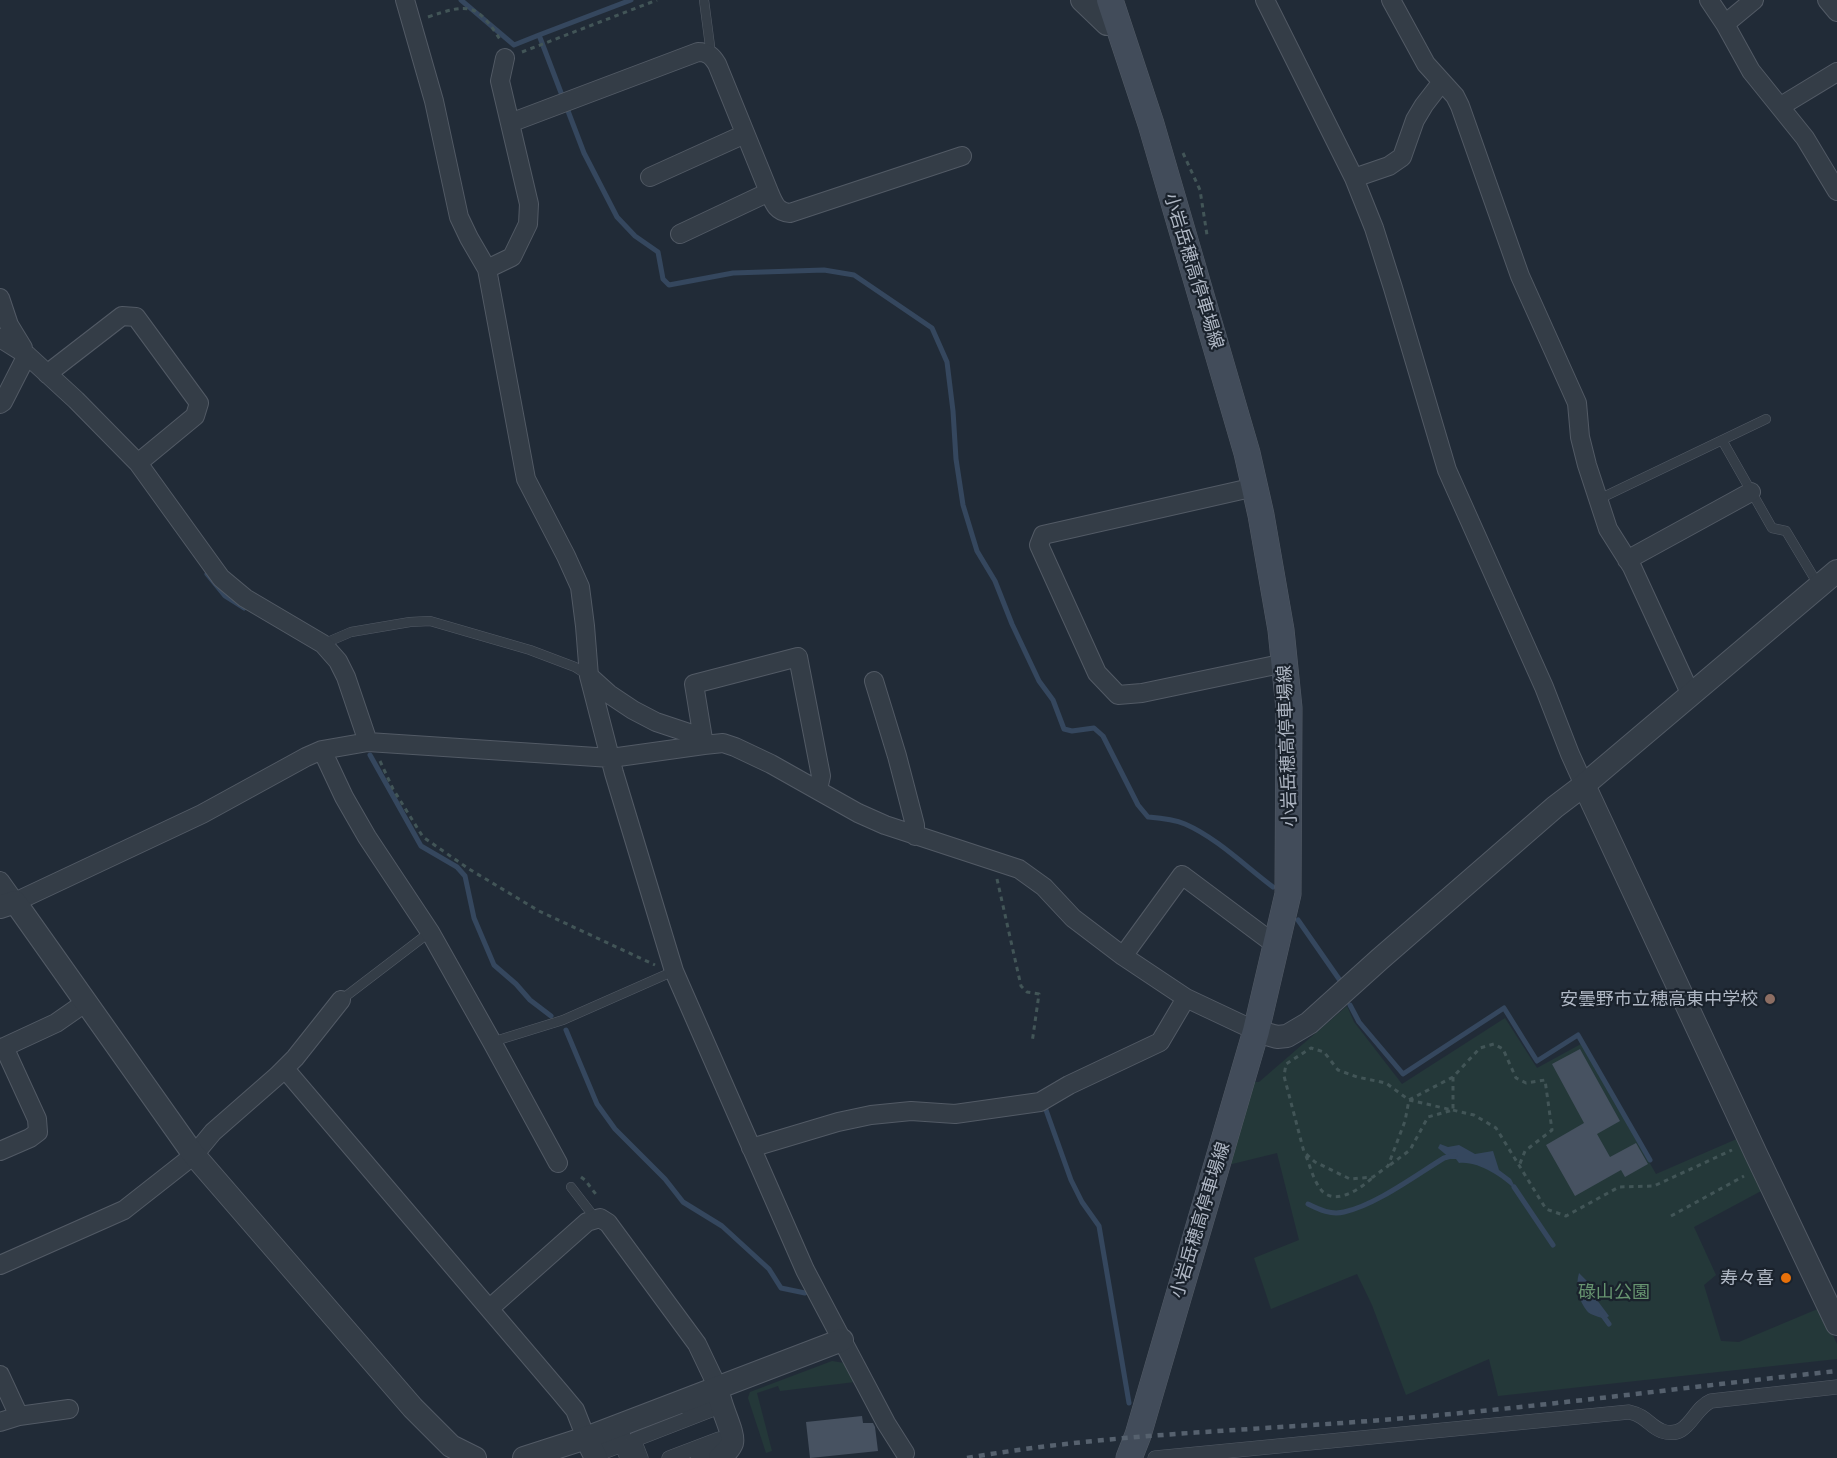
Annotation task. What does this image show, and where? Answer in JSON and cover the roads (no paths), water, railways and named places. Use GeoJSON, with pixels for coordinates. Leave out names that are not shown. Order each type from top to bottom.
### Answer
{"type":"FeatureCollection","features":[{"type":"Feature","properties":{"kind":"main road","name":"小岩岳穂高停車場線"},"geometry":{"type":"LineString","coordinates":[[1114,12],[1151,124],[1212,329],[1255,487],[1281,630],[1289,708],[1288,894],[1277,946],[1256,1031],[1138,1435],[1129,1458]]}},
{"type":"Feature","properties":{"kind":"street"},"geometry":{"type":"LineString","coordinates":[[405,0],[434,101],[459,217],[487,269],[526,478],[580,587],[589,676],[624,808],[672,972],[805,1270],[886,1423],[906,1456]]}},
{"type":"Feature","properties":{"kind":"street"},"geometry":{"type":"LineString","coordinates":[[1082,0],[1107,24],[1114,12]]}},
{"type":"Feature","properties":{"kind":"street"},"geometry":{"type":"LineString","coordinates":[[1265,0],[1354,178],[1374,228],[1447,470],[1544,687],[1584,785],[1837,1324]]}},
{"type":"Feature","properties":{"kind":"street"},"geometry":{"type":"LineString","coordinates":[[1391,0],[1426,64],[1455,96],[1460,106],[1520,276],[1577,403],[1580,437],[1597,500],[1608,528],[1632,567],[1691,695]]}},
{"type":"Feature","properties":{"kind":"street"},"geometry":{"type":"LineString","coordinates":[[1709,0],[1751,71],[1805,138],[1837,191]]}},
{"type":"Feature","properties":{"kind":"street"},"geometry":{"type":"LineString","coordinates":[[1725,24],[1754,0]]}},
{"type":"Feature","properties":{"kind":"street"},"geometry":{"type":"LineString","coordinates":[[1827,0],[1837,12]]}},
{"type":"Feature","properties":{"kind":"street"},"geometry":{"type":"LineString","coordinates":[[487,269],[512,257],[528,224],[529,204],[500,81],[508,50]]}},
{"type":"Feature","properties":{"kind":"street"},"geometry":{"type":"LineString","coordinates":[[510,123],[698,52],[705,52],[712,56],[717,64],[769,192],[782,213],[790,213],[962,156]]}},
{"type":"Feature","properties":{"kind":"street"},"geometry":{"type":"LineString","coordinates":[[1781,106],[1837,72]]}},
{"type":"Feature","properties":{"kind":"street"},"geometry":{"type":"LineString","coordinates":[[1354,178],[1389,166],[1402,157],[1415,120],[1441,83]]}},
{"type":"Feature","properties":{"kind":"street"},"geometry":{"type":"LineString","coordinates":[[650,177],[745,134]]}},
{"type":"Feature","properties":{"kind":"street"},"geometry":{"type":"LineString","coordinates":[[680,234],[769,192]]}},
{"type":"Feature","properties":{"kind":"street"},"geometry":{"type":"LineString","coordinates":[[0,298],[9,325],[27,355]]}},
{"type":"Feature","properties":{"kind":"street"},"geometry":{"type":"LineString","coordinates":[[47,374],[122,316],[136,317],[199,403],[195,416],[138,463]]}},
{"type":"Feature","properties":{"kind":"street"},"geometry":{"type":"LineString","coordinates":[[0,338],[27,355],[138,463],[222,578],[245,598],[322,644],[338,661],[346,677],[368,742]]}},
{"type":"Feature","properties":{"kind":"street"},"geometry":{"type":"LineString","coordinates":[[0,404],[27,355]]}},
{"type":"Feature","properties":{"kind":"street"},"geometry":{"type":"LineString","coordinates":[[1255,487],[1043,535],[1039,545],[1097,673],[1118,695],[1142,693],[1285,663]]}},
{"type":"Feature","properties":{"kind":"street"},"geometry":{"type":"LineString","coordinates":[[1627,560],[1751,492]]}},
{"type":"Feature","properties":{"kind":"street"},"geometry":{"type":"LineString","coordinates":[[8,904],[202,814],[322,750],[368,742],[611,758],[723,743],[818,789],[858,813],[915,836],[1019,869],[1032,876],[1073,918],[1123,956],[1186,998],[1256,1031],[1277,1037],[1287,1036],[1309,1023],[1555,807],[1837,571]]}},
{"type":"Feature","properties":{"kind":"street"},"geometry":{"type":"LineString","coordinates":[[704,745],[694,684],[798,657],[821,776],[818,789]]}},
{"type":"Feature","properties":{"kind":"street"},"geometry":{"type":"LineString","coordinates":[[589,676],[633,711],[656,722],[689,733],[704,745]]}},
{"type":"Feature","properties":{"kind":"street"},"geometry":{"type":"LineString","coordinates":[[874,681],[897,756],[915,825],[915,836]]}},
{"type":"Feature","properties":{"kind":"street"},"geometry":{"type":"LineString","coordinates":[[322,750],[344,797],[367,837],[430,932],[558,1163]]}},
{"type":"Feature","properties":{"kind":"street"},"geometry":{"type":"LineString","coordinates":[[1123,956],[1182,875],[1277,946]]}},
{"type":"Feature","properties":{"kind":"street"},"geometry":{"type":"LineString","coordinates":[[0,881],[8,904],[88,1004],[194,1155],[413,1408],[451,1446],[470,1458]]}},
{"type":"Feature","properties":{"kind":"street"},"geometry":{"type":"LineString","coordinates":[[751,1148],[838,1122],[871,1115],[911,1111],[955,1114],[1040,1102],[1069,1084],[1160,1042],[1186,998]]}},
{"type":"Feature","properties":{"kind":"street"},"geometry":{"type":"LineString","coordinates":[[0,1265],[124,1210],[194,1155],[213,1132],[285,1069],[341,1000]]}},
{"type":"Feature","properties":{"kind":"street"},"geometry":{"type":"LineString","coordinates":[[0,1151],[38,1132],[37,1119],[2,1048],[56,1023],[79,1007],[88,1004]]}},
{"type":"Feature","properties":{"kind":"street"},"geometry":{"type":"LineString","coordinates":[[285,1069],[575,1410],[591,1448]]}},
{"type":"Feature","properties":{"kind":"street"},"geometry":{"type":"LineString","coordinates":[[490,1308],[587,1221],[600,1218],[608,1223],[697,1344],[717,1388],[732,1436],[732,1443],[720,1458]]}},
{"type":"Feature","properties":{"kind":"street"},"geometry":{"type":"LineString","coordinates":[[524,1458],[591,1448],[717,1388],[842,1340]]}},
{"type":"Feature","properties":{"kind":"street"},"geometry":{"type":"LineString","coordinates":[[0,1375],[19,1416]]}},
{"type":"Feature","properties":{"kind":"street"},"geometry":{"type":"LineString","coordinates":[[1155,1458],[1629,1412],[1641,1415],[1661,1431],[1673,1433],[1690,1424],[1704,1404],[1711,1401],[1837,1387]]}},
{"type":"Feature","properties":{"kind":"street"},"geometry":{"type":"LineString","coordinates":[[627,1458],[622,1445],[606,1451],[609,1439],[700,1404],[708,1406],[711,1410],[634,1440],[641,1458]]}},
{"type":"Feature","properties":{"kind":"street"},"geometry":{"type":"LineString","coordinates":[[0,1422],[19,1416],[69,1409]]}},
{"type":"Feature","properties":{"kind":"street"},"geometry":{"type":"LineString","coordinates":[[669,1458],[719,1439],[711,1453],[698,1458]]}},
{"type":"Feature","properties":{"kind":"lane"},"geometry":{"type":"LineString","coordinates":[[704,0],[710,46],[705,52]]}},
{"type":"Feature","properties":{"kind":"lane"},"geometry":{"type":"LineString","coordinates":[[1597,500],[1766,419]]}},
{"type":"Feature","properties":{"kind":"lane"},"geometry":{"type":"LineString","coordinates":[[1722,440],[1772,528],[1786,531],[1819,586]]}},
{"type":"Feature","properties":{"kind":"lane"},"geometry":{"type":"LineString","coordinates":[[322,644],[351,632],[430,621],[530,650],[575,667],[589,676]]}},
{"type":"Feature","properties":{"kind":"lane"},"geometry":{"type":"LineString","coordinates":[[341,1000],[430,932]]}},
{"type":"Feature","properties":{"kind":"lane"},"geometry":{"type":"LineString","coordinates":[[492,1042],[563,1020],[672,972]]}},
{"type":"Feature","properties":{"kind":"lane"},"geometry":{"type":"LineString","coordinates":[[571,1187],[595,1218]]}},
{"type":"Feature","properties":{"kind":"water"},"geometry":{"type":"Polygon","coordinates":[[[1440,1144],[1448,1147],[1459,1145],[1475,1154],[1493,1151],[1499,1170],[1511,1179],[1517,1191],[1482,1167],[1459,1163],[1456,1159],[1451,1159],[1438,1148],[1440,1144]]]}},
{"type":"Feature","properties":{"kind":"water"},"geometry":{"type":"Polygon","coordinates":[[[1579,1273],[1592,1286],[1597,1300],[1609,1316],[1605,1319],[1590,1314],[1584,1307],[1578,1288],[1579,1273]]]}},
{"type":"Feature","properties":{"kind":"waterway"},"geometry":{"type":"LineString","coordinates":[[461,0],[514,45],[539,35],[584,153],[617,217],[635,236],[658,252],[663,279],[669,285],[733,273],[824,270],[854,275],[932,328],[947,362],[956,459],[963,505],[977,551],[995,581],[1012,624],[1039,681],[1053,700],[1064,729],[1072,731],[1094,728],[1103,736],[1138,805],[1148,817],[1176,821],[1197,830],[1220,845],[1273,887]]}},
{"type":"Feature","properties":{"kind":"waterway"},"geometry":{"type":"LineString","coordinates":[[539,35],[631,0]]}},
{"type":"Feature","properties":{"kind":"waterway"},"geometry":{"type":"LineString","coordinates":[[207,574],[225,596],[244,608]]}},
{"type":"Feature","properties":{"kind":"waterway"},"geometry":{"type":"LineString","coordinates":[[370,755],[421,846],[457,867],[465,876],[474,918],[494,965],[530,1000],[551,1016]]}},
{"type":"Feature","properties":{"kind":"waterway"},"geometry":{"type":"LineString","coordinates":[[1298,920],[1339,979]]}},
{"type":"Feature","properties":{"kind":"waterway"},"geometry":{"type":"LineString","coordinates":[[1350,1005],[1359,1022],[1403,1074],[1504,1008],[1537,1061],[1578,1035],[1650,1160]]}},
{"type":"Feature","properties":{"kind":"waterway"},"geometry":{"type":"LineString","coordinates":[[566,1030],[597,1104],[615,1129],[665,1179],[683,1202],[722,1226],[769,1269],[781,1288],[805,1293]]}},
{"type":"Feature","properties":{"kind":"waterway"},"geometry":{"type":"LineString","coordinates":[[1046,1110],[1071,1180],[1082,1202],[1099,1226],[1129,1403]]}},
{"type":"Feature","properties":{"kind":"waterway"},"geometry":{"type":"LineString","coordinates":[[1308,1204],[1321,1210],[1344,1212],[1369,1203],[1396,1189],[1444,1158],[1455,1155]]}},
{"type":"Feature","properties":{"kind":"waterway"},"geometry":{"type":"LineString","coordinates":[[1514,1187],[1553,1245]]}},
{"type":"Feature","properties":{"kind":"waterway"},"geometry":{"type":"LineString","coordinates":[[1601,1313],[1609,1324]]}},
{"type":"Feature","properties":{"kind":"railway"},"geometry":{"type":"LineString","coordinates":[[967,1458],[1122,1438],[1496,1410],[1837,1371]]}},
{"type":"Feature","properties":{"kind":"place","name":"安曇野市立穂高東中学校"},"geometry":{"type":"Point","coordinates":[1770,999]}},
{"type":"Feature","properties":{"kind":"place","name":"寿々喜"},"geometry":{"type":"Point","coordinates":[1786,1278]}},
{"type":"Feature","properties":{"kind":"park label","name":"碌山公園"},"geometry":{"type":"Point","coordinates":[1614,1292]}}]}
